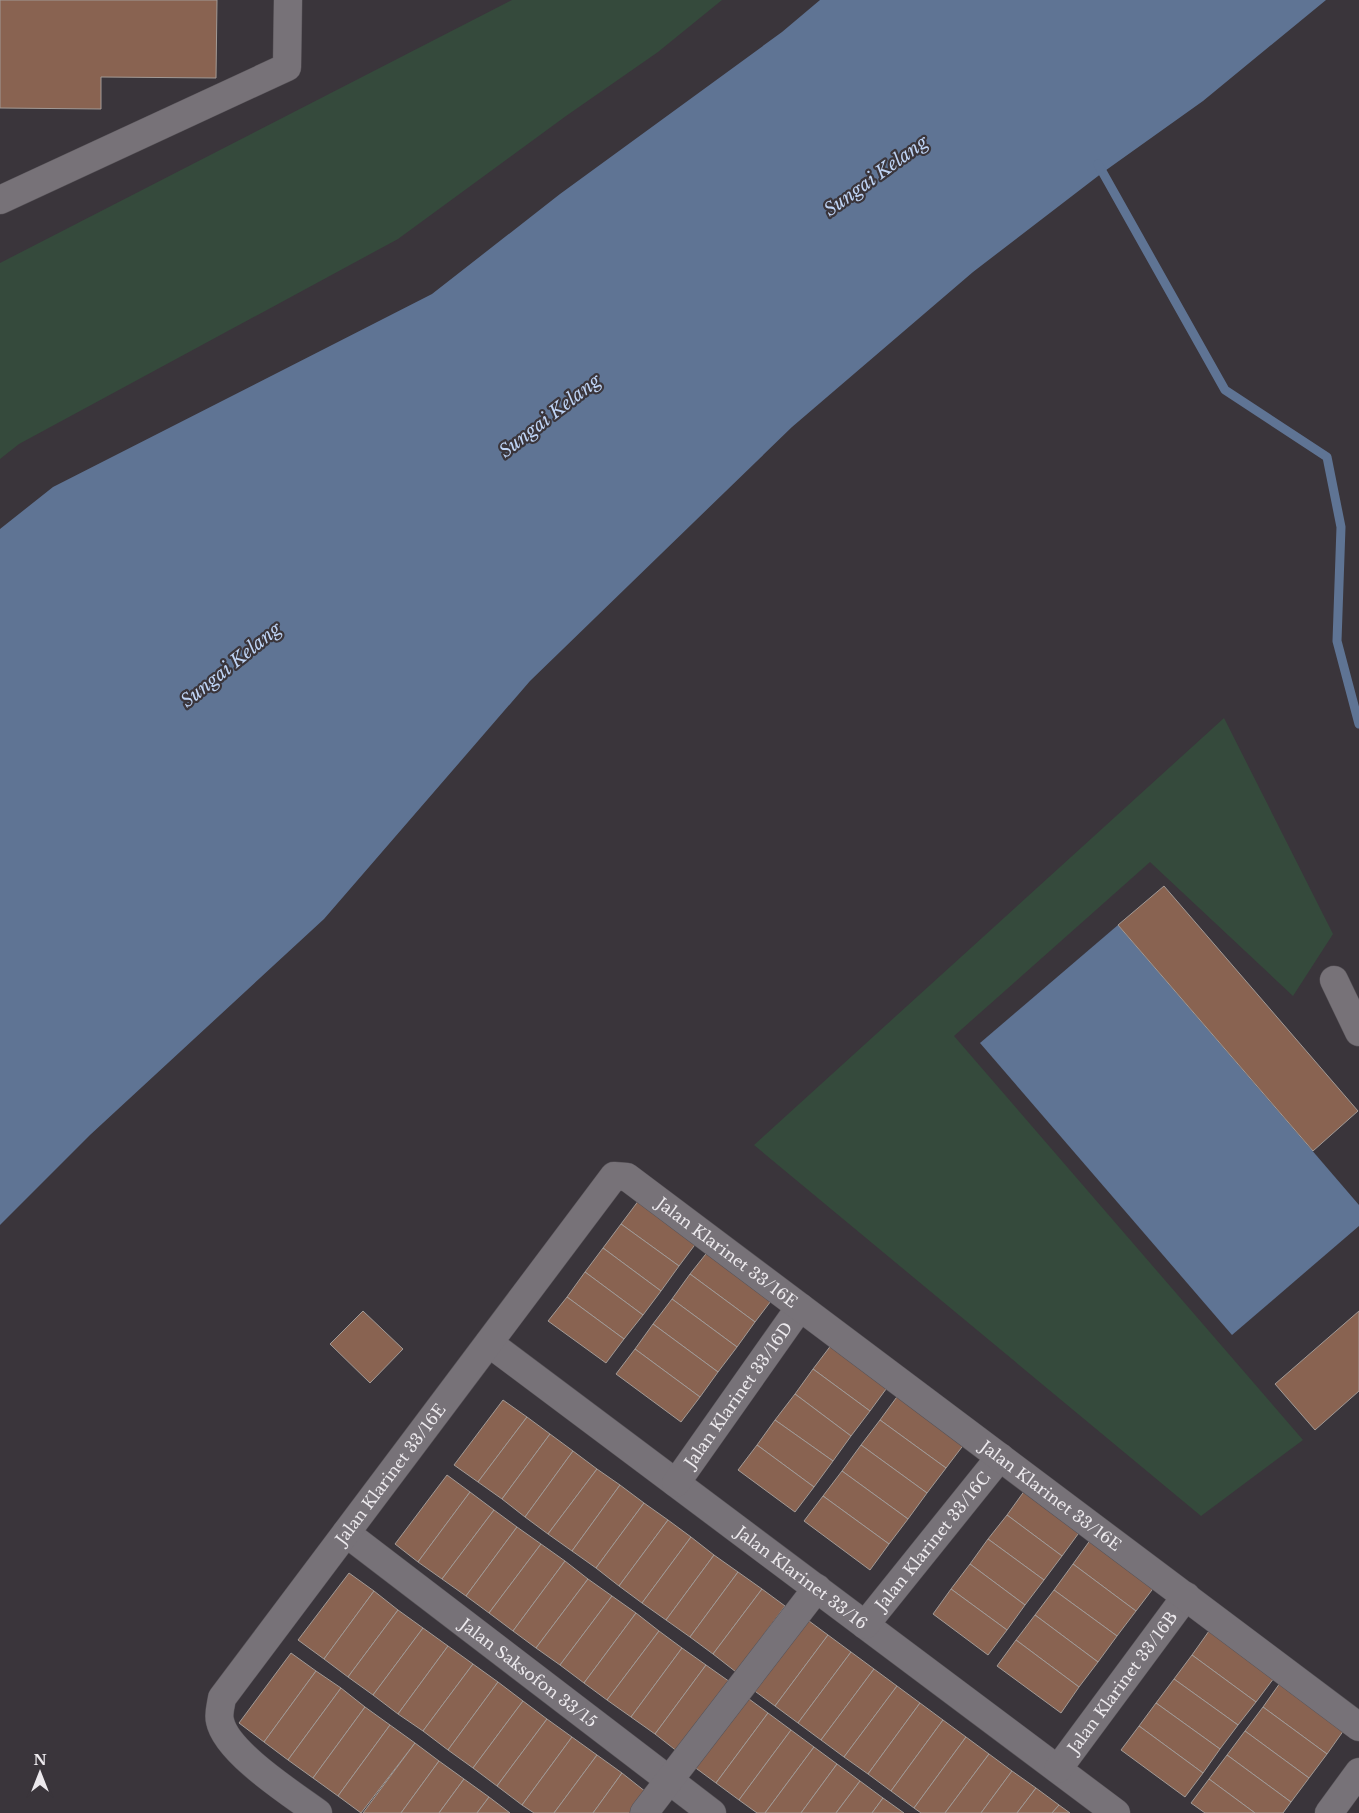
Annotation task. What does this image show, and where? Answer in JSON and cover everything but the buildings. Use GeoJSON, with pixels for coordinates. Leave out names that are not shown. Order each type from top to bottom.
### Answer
{"type":"FeatureCollection","features":[{"type":"Feature","properties":{"kind":"street"},"geometry":{"type":"LineString","coordinates":[[0,200],[287,67],[288,0]]}},
{"type":"Feature","properties":{"kind":"street"},"geometry":{"type":"LineString","coordinates":[[1334,980],[1359,1032]]}},
{"type":"Feature","properties":{"kind":"street","name":"Jalan Klarinet 33/16E"},"geometry":{"type":"LineString","coordinates":[[318,1813],[242,1755],[224,1733],[219,1720],[222,1698],[614,1176],[628,1177],[1359,1727]]}},
{"type":"Feature","properties":{"kind":"street","name":"Jalan Klarinet 33/16D"},"geometry":{"type":"LineString","coordinates":[[676,1483],[800,1307]]}},
{"type":"Feature","properties":{"kind":"street","name":"Jalan Klarinet 33/16"},"geometry":{"type":"LineString","coordinates":[[489,1343],[1116,1813]]}},
{"type":"Feature","properties":{"kind":"street","name":"Jalan Klarinet 33/16C"},"geometry":{"type":"LineString","coordinates":[[866,1625],[1000,1457]]}},
{"type":"Feature","properties":{"kind":"street","name":"Jalan Saksofon 33/15"},"geometry":{"type":"LineString","coordinates":[[346,1532],[712,1813]]}},
{"type":"Feature","properties":{"kind":"street"},"geometry":{"type":"LineString","coordinates":[[644,1813],[817,1588]]}},
{"type":"Feature","properties":{"kind":"street","name":"Jalan Klarinet 33/16B"},"geometry":{"type":"LineString","coordinates":[[1058,1769],[1186,1596]]}},
{"type":"Feature","properties":{"kind":"street"},"geometry":{"type":"LineString","coordinates":[[1329,1813],[1359,1772]]}},
{"type":"Feature","properties":{"kind":"green space"},"geometry":{"type":"Polygon","coordinates":[[[512,0],[722,0],[658,52],[566,116],[398,239],[19,444],[0,459],[0,263],[512,0]]]}},
{"type":"Feature","properties":{"kind":"green space"},"geometry":{"type":"Polygon","coordinates":[[[1224,718],[1333,934],[1293,996],[1150,862],[954,1036],[1303,1440],[1201,1516],[754,1145],[1224,718]]]}},
{"type":"Feature","properties":{"kind":"water","name":"Sungai Kelang"},"geometry":{"type":"Polygon","coordinates":[[[820,0],[1326,0],[1203,101],[1102,173],[973,272],[792,427],[530,681],[324,919],[90,1135],[0,1225],[0,529],[53,487],[432,294],[560,194],[782,32],[820,0]]]}},
{"type":"Feature","properties":{"kind":"water"},"geometry":{"type":"Polygon","coordinates":[[[1118,925],[1359,1205],[1359,1226],[1232,1335],[980,1043],[1118,925]]]}},
{"type":"Feature","properties":{"kind":"waterway"},"geometry":{"type":"LineString","coordinates":[[1098,164],[1225,390],[1327,457],[1341,527],[1337,641],[1359,724]]}}]}
